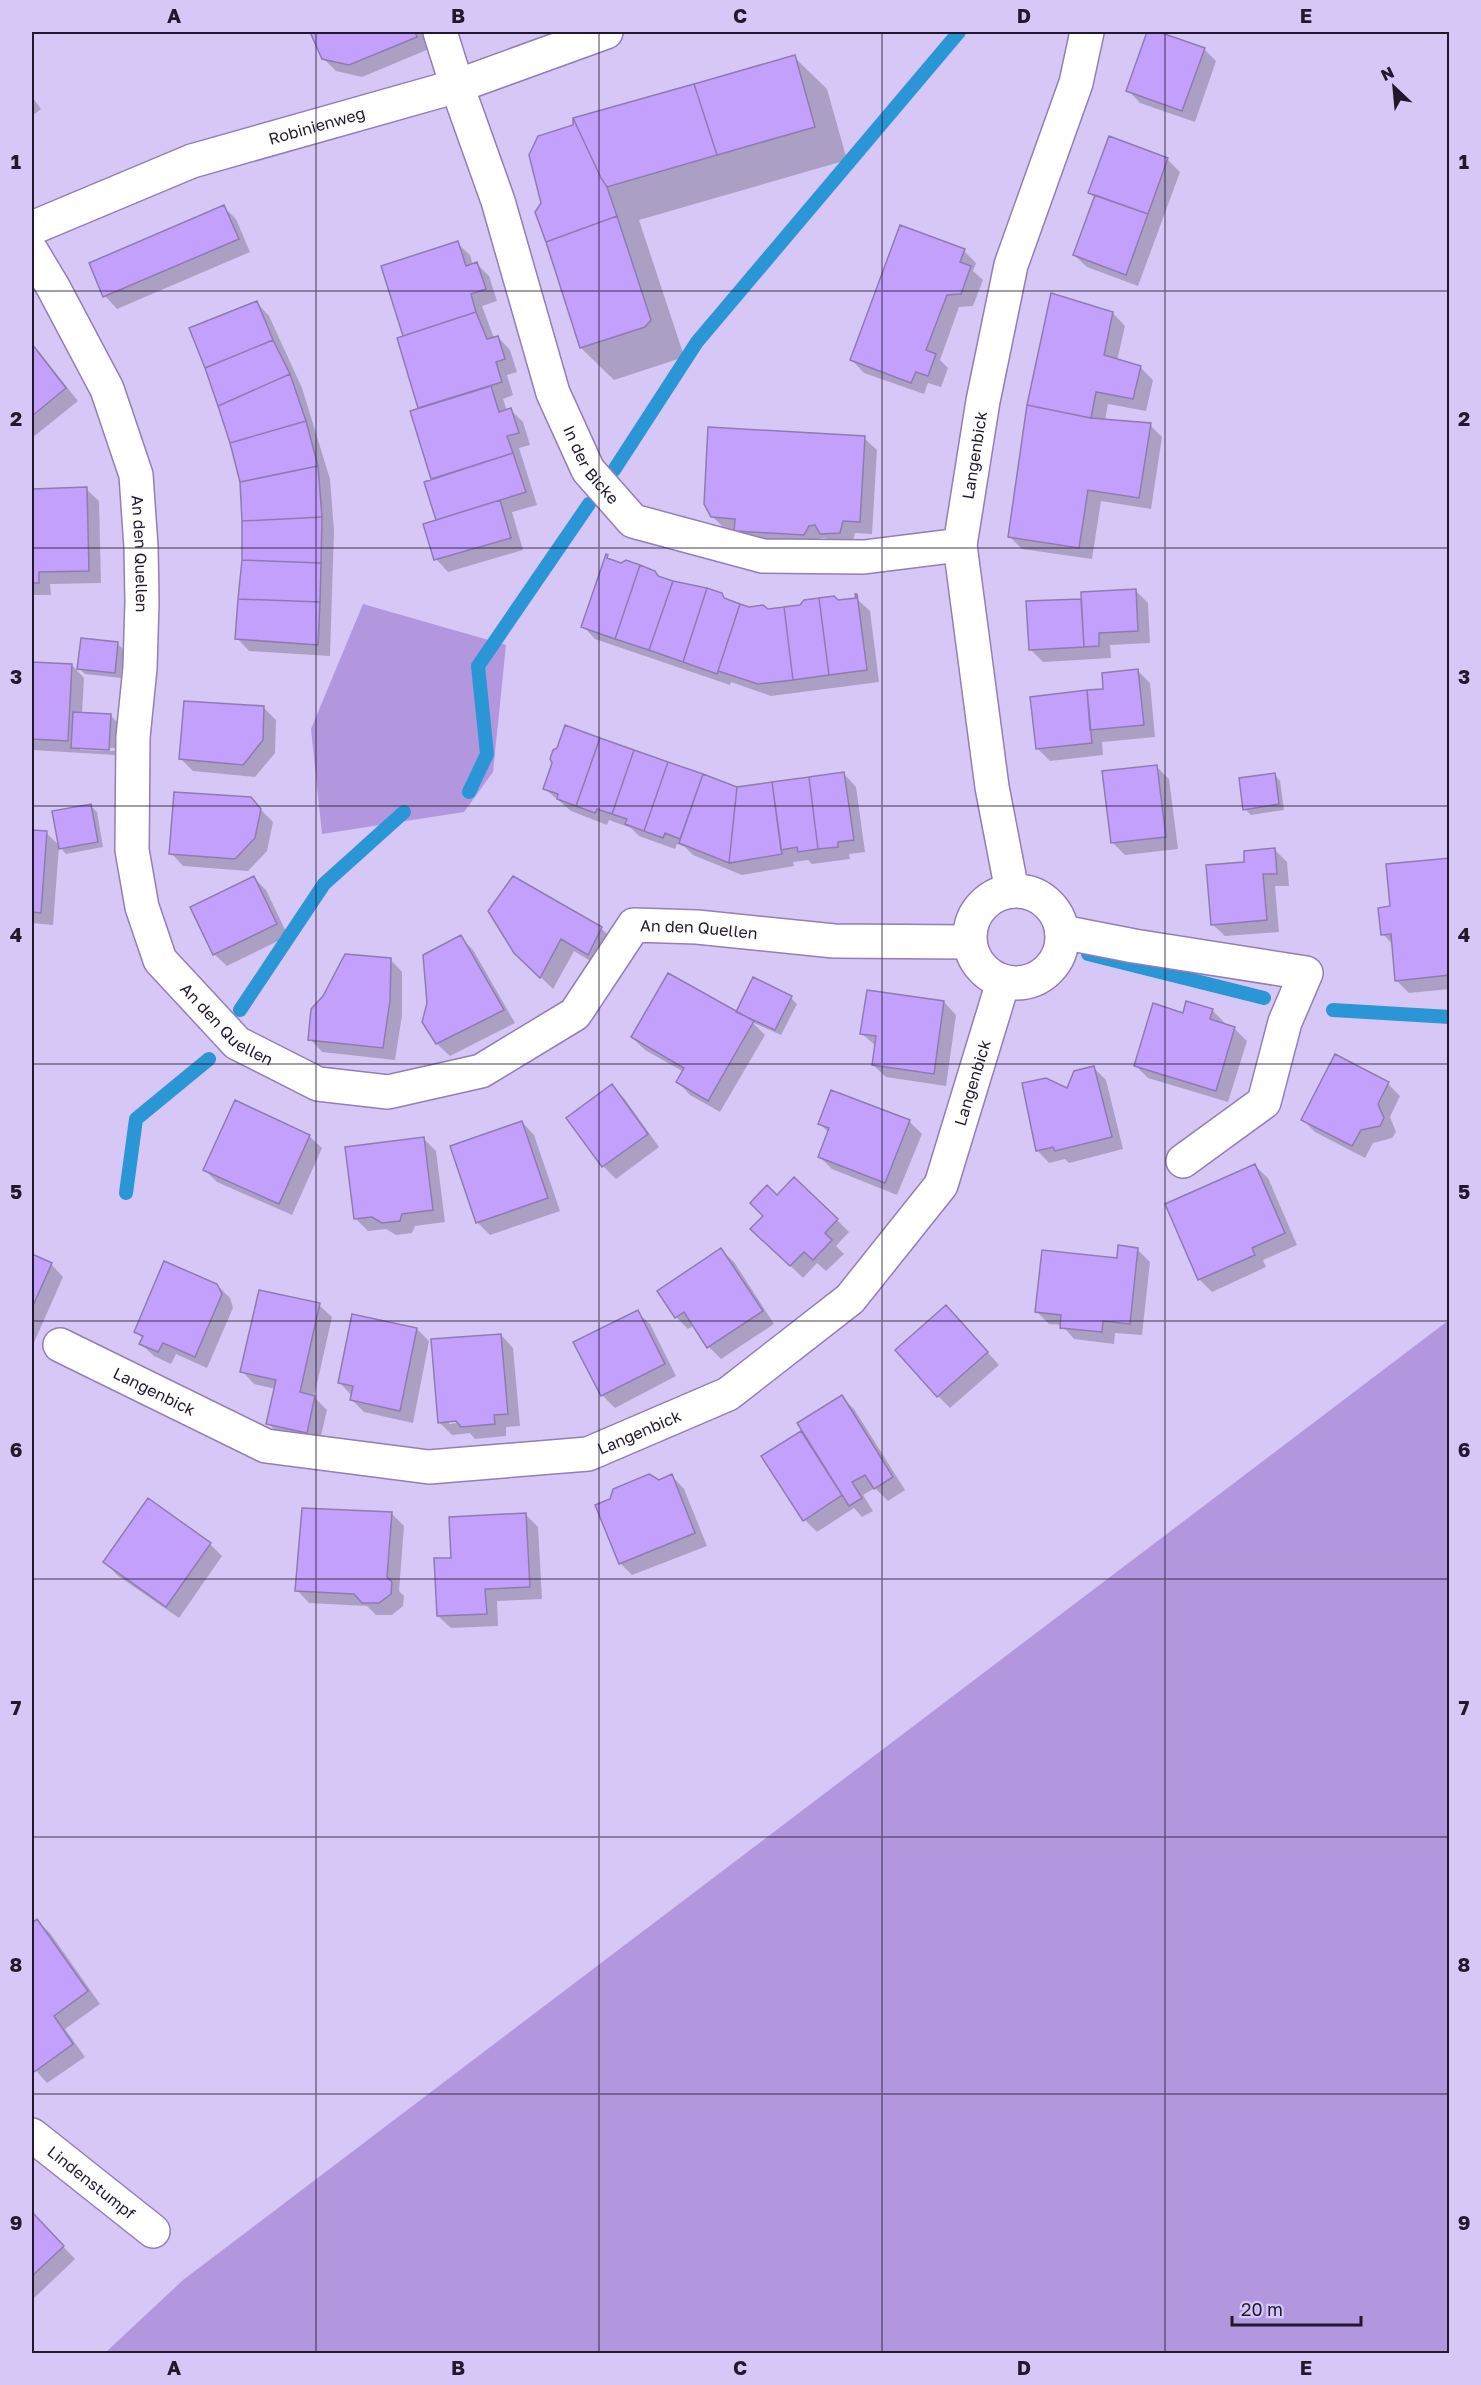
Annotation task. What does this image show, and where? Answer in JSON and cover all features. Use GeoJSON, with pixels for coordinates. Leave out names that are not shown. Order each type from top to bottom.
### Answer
{"type":"FeatureCollection","features":[{"type":"Feature","properties":{"kind":"street","name":"In der Bicke"},"geometry":{"type":"LineString","coordinates":[[440,32],[498,201],[553,393],[588,470],[633,521],[763,556],[864,557],[960,545]]}},
{"type":"Feature","properties":{"kind":"street","name":"Robinienweg"},"geometry":{"type":"LineString","coordinates":[[32,228],[192,161],[457,87],[606,32]]}},
{"type":"Feature","properties":{"kind":"street","name":"Langenbick"},"geometry":{"type":"LineString","coordinates":[[1012,891],[992,787],[960,545],[982,401],[1011,265],[1076,83],[1087,32]]}},
{"type":"Feature","properties":{"kind":"street","name":"An den Quellen"},"geometry":{"type":"LineString","coordinates":[[32,252],[107,390],[136,475],[142,602],[140,668],[133,737],[132,850],[142,907],[160,960],[237,1042],[318,1084],[388,1092],[481,1071],[575,1014],[634,925],[697,927],[834,941],[969,942]]}},
{"type":"Feature","properties":{"kind":"street"},"geometry":{"type":"LineString","coordinates":[[1012,891],[1026,892],[1039,897],[1050,906],[1058,918],[1062,932],[1061,947],[1056,961],[1046,972],[1033,980],[1018,984],[1003,982],[990,976],[972,955],[969,942],[970,927],[975,913],[985,902],[998,894],[1012,891]]}},
{"type":"Feature","properties":{"kind":"street"},"geometry":{"type":"LineString","coordinates":[[1062,932],[1134,946],[1306,973],[1285,1022],[1264,1102],[1183,1161]]}},
{"type":"Feature","properties":{"kind":"street","name":"Langenbick"},"geometry":{"type":"LineString","coordinates":[[60,1345],[266,1446],[429,1467],[588,1454],[728,1394],[850,1299],[941,1185],[1003,982]]}},
{"type":"Feature","properties":{"kind":"street","name":"Lindenstumpf"},"geometry":{"type":"LineString","coordinates":[[32,2135],[153,2231]]}},
{"type":"Feature","properties":{"kind":"shaded area"},"geometry":{"type":"Polygon","coordinates":[[[363,604],[506,645],[493,772],[464,812],[322,834],[311,729],[363,604]]]}},
{"type":"Feature","properties":{"kind":"shaded area"},"geometry":{"type":"Polygon","coordinates":[[[1449,1320],[1449,2353],[105,2353],[183,2280],[1449,1320]]]}},
{"type":"Feature","properties":{"kind":"building"},"geometry":{"type":"Polygon","coordinates":[[[310,32],[415,32],[417,37],[349,65],[322,59],[310,32]]]}},
{"type":"Feature","properties":{"kind":"building"},"geometry":{"type":"Polygon","coordinates":[[[1147,32],[1159,32],[1205,48],[1182,111],[1126,91],[1147,32]]]}},
{"type":"Feature","properties":{"kind":"building"},"geometry":{"type":"Polygon","coordinates":[[[795,55],[815,127],[717,155],[694,84],[795,55]]]}},
{"type":"Feature","properties":{"kind":"building"},"geometry":{"type":"Polygon","coordinates":[[[694,84],[717,155],[607,187],[573,118],[694,84]]]}},
{"type":"Feature","properties":{"kind":"building"},"geometry":{"type":"Polygon","coordinates":[[[573,118],[607,187],[617,216],[546,242],[535,212],[541,203],[529,155],[538,136],[573,125],[573,118]]]}},
{"type":"Feature","properties":{"kind":"building"},"geometry":{"type":"Polygon","coordinates":[[[1109,136],[1168,158],[1148,214],[1088,193],[1109,136]]]}},
{"type":"Feature","properties":{"kind":"building"},"geometry":{"type":"Polygon","coordinates":[[[1095,195],[1148,214],[1126,275],[1073,255],[1095,195]]]}},
{"type":"Feature","properties":{"kind":"building"},"geometry":{"type":"Polygon","coordinates":[[[224,205],[239,239],[103,297],[89,263],[224,205]]]}},
{"type":"Feature","properties":{"kind":"building"},"geometry":{"type":"Polygon","coordinates":[[[617,216],[651,320],[645,327],[580,348],[546,242],[617,216]]]}},
{"type":"Feature","properties":{"kind":"building"},"geometry":{"type":"Polygon","coordinates":[[[900,225],[965,249],[960,262],[971,266],[961,294],[947,295],[926,350],[936,354],[928,376],[916,372],[911,383],[850,360],[900,225]]]}},
{"type":"Feature","properties":{"kind":"building"},"geometry":{"type":"Polygon","coordinates":[[[458,241],[466,266],[477,262],[486,289],[471,294],[476,312],[403,336],[381,266],[458,241]]]}},
{"type":"Feature","properties":{"kind":"building"},"geometry":{"type":"Polygon","coordinates":[[[1051,293],[1113,312],[1104,355],[1141,366],[1133,399],[1096,392],[1091,418],[1027,405],[1051,293]]]}},
{"type":"Feature","properties":{"kind":"building"},"geometry":{"type":"Polygon","coordinates":[[[257,301],[273,340],[205,368],[189,328],[257,301]]]}},
{"type":"Feature","properties":{"kind":"building"},"geometry":{"type":"Polygon","coordinates":[[[476,312],[487,339],[498,336],[505,359],[496,362],[502,382],[418,408],[397,338],[476,312]]]}},
{"type":"Feature","properties":{"kind":"building"},"geometry":{"type":"Polygon","coordinates":[[[273,340],[290,374],[218,406],[205,368],[273,340]]]}},
{"type":"Feature","properties":{"kind":"building"},"geometry":{"type":"Polygon","coordinates":[[[32,344],[66,388],[32,416],[32,344]]]}},
{"type":"Feature","properties":{"kind":"building"},"geometry":{"type":"Polygon","coordinates":[[[290,374],[306,421],[230,443],[218,406],[290,374]]]}},
{"type":"Feature","properties":{"kind":"building"},"geometry":{"type":"Polygon","coordinates":[[[491,386],[499,412],[511,408],[519,433],[507,436],[513,453],[431,479],[410,411],[491,386]]]}},
{"type":"Feature","properties":{"kind":"building"},"geometry":{"type":"Polygon","coordinates":[[[1027,405],[1091,418],[1151,423],[1139,498],[1088,490],[1079,548],[1008,537],[1027,405]]]}},
{"type":"Feature","properties":{"kind":"building"},"geometry":{"type":"Polygon","coordinates":[[[306,421],[318,466],[240,482],[230,443],[306,421]]]}},
{"type":"Feature","properties":{"kind":"building"},"geometry":{"type":"Polygon","coordinates":[[[708,427],[865,436],[860,522],[843,521],[840,533],[820,534],[815,525],[809,526],[804,535],[734,531],[735,519],[711,517],[704,504],[708,427]]]}},
{"type":"Feature","properties":{"kind":"building"},"geometry":{"type":"Polygon","coordinates":[[[513,453],[526,492],[436,520],[424,482],[513,453]]]}},
{"type":"Feature","properties":{"kind":"building"},"geometry":{"type":"Polygon","coordinates":[[[318,466],[322,517],[242,521],[240,482],[318,466]]]}},
{"type":"Feature","properties":{"kind":"building"},"geometry":{"type":"Polygon","coordinates":[[[87,487],[89,571],[39,572],[39,583],[32,583],[32,489],[87,487]]]}},
{"type":"Feature","properties":{"kind":"building"},"geometry":{"type":"Polygon","coordinates":[[[500,500],[511,538],[434,560],[423,524],[500,500]]]}},
{"type":"Feature","properties":{"kind":"building"},"geometry":{"type":"Polygon","coordinates":[[[322,517],[321,563],[242,560],[242,521],[322,517]]]}},
{"type":"Feature","properties":{"kind":"building"},"geometry":{"type":"Polygon","coordinates":[[[606,554],[607,558],[621,563],[626,560],[640,565],[615,639],[581,627],[606,554]]]}},
{"type":"Feature","properties":{"kind":"building"},"geometry":{"type":"Polygon","coordinates":[[[242,560],[321,563],[320,602],[238,599],[242,560]]]}},
{"type":"Feature","properties":{"kind":"building"},"geometry":{"type":"Polygon","coordinates":[[[640,565],[655,571],[658,576],[673,581],[649,650],[615,639],[640,565]]]}},
{"type":"Feature","properties":{"kind":"building"},"geometry":{"type":"Polygon","coordinates":[[[673,581],[707,588],[683,662],[649,650],[673,581]]]}},
{"type":"Feature","properties":{"kind":"building"},"geometry":{"type":"Polygon","coordinates":[[[707,588],[722,593],[724,598],[740,604],[717,674],[683,662],[707,588]]]}},
{"type":"Feature","properties":{"kind":"building"},"geometry":{"type":"Polygon","coordinates":[[[1136,589],[1138,631],[1099,633],[1099,646],[1084,647],[1081,592],[1136,589]]]}},
{"type":"Feature","properties":{"kind":"building"},"geometry":{"type":"Polygon","coordinates":[[[855,594],[857,594],[867,670],[829,675],[819,598],[834,596],[838,600],[856,598],[855,594]]]}},
{"type":"Feature","properties":{"kind":"building"},"geometry":{"type":"Polygon","coordinates":[[[819,598],[829,675],[793,680],[784,607],[800,605],[804,600],[819,598]]]}},
{"type":"Feature","properties":{"kind":"building"},"geometry":{"type":"Polygon","coordinates":[[[238,599],[320,602],[318,645],[235,639],[238,599]]]}},
{"type":"Feature","properties":{"kind":"building"},"geometry":{"type":"Polygon","coordinates":[[[1081,599],[1084,647],[1029,650],[1026,601],[1081,599]]]}},
{"type":"Feature","properties":{"kind":"building"},"geometry":{"type":"Polygon","coordinates":[[[740,604],[749,607],[763,605],[768,609],[784,607],[793,680],[758,684],[718,671],[740,604]]]}},
{"type":"Feature","properties":{"kind":"building"},"geometry":{"type":"Polygon","coordinates":[[[81,638],[118,642],[115,673],[77,669],[81,638]]]}},
{"type":"Feature","properties":{"kind":"building"},"geometry":{"type":"Polygon","coordinates":[[[32,662],[72,664],[68,741],[32,739],[32,662]]]}},
{"type":"Feature","properties":{"kind":"building"},"geometry":{"type":"Polygon","coordinates":[[[1138,669],[1144,725],[1090,730],[1087,690],[1103,689],[1102,673],[1138,669]]]}},
{"type":"Feature","properties":{"kind":"building"},"geometry":{"type":"Polygon","coordinates":[[[1087,690],[1092,743],[1036,749],[1030,697],[1087,690]]]}},
{"type":"Feature","properties":{"kind":"building"},"geometry":{"type":"Polygon","coordinates":[[[184,701],[264,706],[263,740],[243,765],[179,759],[184,701]]]}},
{"type":"Feature","properties":{"kind":"building"},"geometry":{"type":"Polygon","coordinates":[[[73,712],[111,714],[109,750],[71,748],[73,712]]]}},
{"type":"Feature","properties":{"kind":"building"},"geometry":{"type":"Polygon","coordinates":[[[565,725],[600,738],[576,806],[557,799],[558,794],[543,789],[552,763],[550,759],[553,750],[557,748],[565,725]]]}},
{"type":"Feature","properties":{"kind":"building"},"geometry":{"type":"Polygon","coordinates":[[[600,738],[634,750],[612,814],[597,809],[595,813],[576,806],[600,738]]]}},
{"type":"Feature","properties":{"kind":"building"},"geometry":{"type":"Polygon","coordinates":[[[634,750],[668,762],[644,831],[625,824],[627,819],[612,814],[634,750]]]}},
{"type":"Feature","properties":{"kind":"building"},"geometry":{"type":"Polygon","coordinates":[[[668,762],[703,774],[680,839],[665,833],[663,838],[644,831],[668,762]]]}},
{"type":"Feature","properties":{"kind":"building"},"geometry":{"type":"Polygon","coordinates":[[[1157,765],[1166,837],[1111,843],[1102,771],[1157,765]]]}},
{"type":"Feature","properties":{"kind":"building"},"geometry":{"type":"Polygon","coordinates":[[[844,772],[854,840],[838,842],[838,847],[818,849],[809,777],[844,772]]]}},
{"type":"Feature","properties":{"kind":"building"},"geometry":{"type":"Polygon","coordinates":[[[1275,773],[1279,804],[1243,810],[1239,778],[1275,773]]]}},
{"type":"Feature","properties":{"kind":"building"},"geometry":{"type":"Polygon","coordinates":[[[703,774],[737,787],[729,863],[679,843],[703,774]]]}},
{"type":"Feature","properties":{"kind":"building"},"geometry":{"type":"Polygon","coordinates":[[[809,777],[818,849],[798,852],[797,847],[781,850],[772,782],[809,777]]]}},
{"type":"Feature","properties":{"kind":"building"},"geometry":{"type":"Polygon","coordinates":[[[772,782],[782,854],[729,863],[737,787],[772,782]]]}},
{"type":"Feature","properties":{"kind":"building"},"geometry":{"type":"Polygon","coordinates":[[[174,792],[251,797],[261,809],[255,838],[235,859],[169,854],[174,792]]]}},
{"type":"Feature","properties":{"kind":"building"},"geometry":{"type":"Polygon","coordinates":[[[91,804],[98,842],[59,849],[52,811],[91,804]]]}},
{"type":"Feature","properties":{"kind":"building"},"geometry":{"type":"Polygon","coordinates":[[[32,830],[47,831],[41,913],[32,912],[32,830]]]}},
{"type":"Feature","properties":{"kind":"building"},"geometry":{"type":"Polygon","coordinates":[[[1275,848],[1277,874],[1263,874],[1267,920],[1211,925],[1206,865],[1244,862],[1244,851],[1275,848]]]}},
{"type":"Feature","properties":{"kind":"building"},"geometry":{"type":"Polygon","coordinates":[[[1450,858],[1450,975],[1395,981],[1391,934],[1381,935],[1378,908],[1390,906],[1386,864],[1450,858]]]}},
{"type":"Feature","properties":{"kind":"building"},"geometry":{"type":"Polygon","coordinates":[[[254,876],[277,924],[213,955],[190,907],[254,876]]]}},
{"type":"Feature","properties":{"kind":"building"},"geometry":{"type":"Polygon","coordinates":[[[513,876],[602,927],[588,955],[561,939],[540,978],[514,953],[488,911],[513,876]]]}},
{"type":"Feature","properties":{"kind":"building"},"geometry":{"type":"Polygon","coordinates":[[[461,935],[504,1010],[436,1044],[422,1022],[427,1003],[423,955],[461,935]]]}},
{"type":"Feature","properties":{"kind":"building"},"geometry":{"type":"Polygon","coordinates":[[[345,954],[391,958],[390,1001],[383,1048],[308,1040],[311,1009],[323,996],[345,954]]]}},
{"type":"Feature","properties":{"kind":"building"},"geometry":{"type":"Polygon","coordinates":[[[668,973],[754,1021],[708,1101],[676,1082],[684,1068],[631,1037],[668,973]]]}},
{"type":"Feature","properties":{"kind":"building"},"geometry":{"type":"Polygon","coordinates":[[[753,977],[792,996],[775,1030],[736,1012],[753,977]]]}},
{"type":"Feature","properties":{"kind":"building"},"geometry":{"type":"Polygon","coordinates":[[[867,990],[944,1001],[934,1074],[872,1065],[876,1036],[860,1034],[867,990]]]}},
{"type":"Feature","properties":{"kind":"building"},"geometry":{"type":"Polygon","coordinates":[[[1186,1001],[1213,1009],[1210,1019],[1235,1027],[1216,1091],[1134,1066],[1153,1003],[1183,1013],[1186,1001]]]}},
{"type":"Feature","properties":{"kind":"building"},"geometry":{"type":"Polygon","coordinates":[[[1335,1054],[1389,1082],[1378,1104],[1384,1118],[1380,1126],[1361,1130],[1352,1146],[1301,1120],[1335,1054]]]}},
{"type":"Feature","properties":{"kind":"building"},"geometry":{"type":"Polygon","coordinates":[[[1094,1066],[1112,1137],[1055,1151],[1053,1147],[1036,1151],[1022,1083],[1046,1078],[1067,1088],[1074,1071],[1094,1066]]]}},
{"type":"Feature","properties":{"kind":"building"},"geometry":{"type":"Polygon","coordinates":[[[612,1084],[648,1134],[602,1167],[566,1118],[612,1084]]]}},
{"type":"Feature","properties":{"kind":"building"},"geometry":{"type":"Polygon","coordinates":[[[831,1090],[910,1120],[885,1183],[818,1157],[829,1128],[818,1124],[831,1090]]]}},
{"type":"Feature","properties":{"kind":"building"},"geometry":{"type":"Polygon","coordinates":[[[235,1100],[310,1135],[279,1204],[203,1170],[235,1100]]]}},
{"type":"Feature","properties":{"kind":"building"},"geometry":{"type":"Polygon","coordinates":[[[522,1121],[548,1198],[476,1223],[450,1146],[522,1121]]]}},
{"type":"Feature","properties":{"kind":"building"},"geometry":{"type":"Polygon","coordinates":[[[424,1137],[433,1210],[402,1214],[400,1221],[382,1223],[372,1217],[354,1219],[345,1147],[424,1137]]]}},
{"type":"Feature","properties":{"kind":"building"},"geometry":{"type":"Polygon","coordinates":[[[1255,1164],[1285,1233],[1252,1248],[1255,1255],[1198,1280],[1165,1204],[1255,1164]]]}},
{"type":"Feature","properties":{"kind":"building"},"geometry":{"type":"Polygon","coordinates":[[[794,1177],[838,1219],[825,1233],[832,1240],[813,1260],[804,1252],[790,1266],[750,1229],[763,1216],[750,1203],[767,1185],[777,1195],[794,1177]]]}},
{"type":"Feature","properties":{"kind":"building"},"geometry":{"type":"Polygon","coordinates":[[[1118,1245],[1138,1248],[1130,1324],[1103,1321],[1102,1332],[1060,1328],[1061,1315],[1035,1312],[1042,1250],[1117,1258],[1118,1245]]]}},
{"type":"Feature","properties":{"kind":"building"},"geometry":{"type":"Polygon","coordinates":[[[721,1248],[763,1311],[707,1348],[684,1312],[675,1318],[657,1291],[721,1248]]]}},
{"type":"Feature","properties":{"kind":"building"},"geometry":{"type":"Polygon","coordinates":[[[32,1254],[52,1263],[32,1308],[32,1254]]]}},
{"type":"Feature","properties":{"kind":"building"},"geometry":{"type":"Polygon","coordinates":[[[164,1261],[217,1284],[222,1294],[195,1357],[163,1343],[158,1352],[139,1344],[143,1336],[134,1332],[164,1261]]]}},
{"type":"Feature","properties":{"kind":"building"},"geometry":{"type":"Polygon","coordinates":[[[259,1290],[320,1303],[300,1392],[315,1396],[307,1433],[266,1424],[276,1380],[240,1372],[259,1290]]]}},
{"type":"Feature","properties":{"kind":"building"},"geometry":{"type":"Polygon","coordinates":[[[946,1305],[988,1352],[937,1397],[895,1350],[946,1305]]]}},
{"type":"Feature","properties":{"kind":"building"},"geometry":{"type":"Polygon","coordinates":[[[638,1310],[665,1364],[601,1396],[573,1342],[638,1310]]]}},
{"type":"Feature","properties":{"kind":"building"},"geometry":{"type":"Polygon","coordinates":[[[352,1314],[417,1328],[400,1411],[350,1400],[353,1386],[338,1383],[352,1314]]]}},
{"type":"Feature","properties":{"kind":"building"},"geometry":{"type":"Polygon","coordinates":[[[501,1334],[508,1414],[494,1415],[495,1424],[461,1427],[456,1421],[438,1423],[431,1339],[501,1334]]]}},
{"type":"Feature","properties":{"kind":"building"},"geometry":{"type":"Polygon","coordinates":[[[842,1395],[893,1477],[874,1489],[865,1475],[852,1482],[862,1498],[849,1506],[797,1423],[842,1395]]]}},
{"type":"Feature","properties":{"kind":"building"},"geometry":{"type":"Polygon","coordinates":[[[801,1431],[842,1495],[803,1521],[761,1456],[801,1431]]]}},
{"type":"Feature","properties":{"kind":"building"},"geometry":{"type":"Polygon","coordinates":[[[649,1474],[659,1480],[672,1474],[695,1533],[619,1564],[595,1505],[610,1499],[613,1489],[649,1474]]]}},
{"type":"Feature","properties":{"kind":"building"},"geometry":{"type":"Polygon","coordinates":[[[148,1498],[211,1543],[166,1607],[103,1562],[148,1498]]]}},
{"type":"Feature","properties":{"kind":"building"},"geometry":{"type":"Polygon","coordinates":[[[302,1508],[392,1512],[387,1577],[392,1582],[391,1594],[379,1603],[362,1603],[354,1594],[295,1591],[302,1508]]]}},
{"type":"Feature","properties":{"kind":"building"},"geometry":{"type":"Polygon","coordinates":[[[526,1513],[530,1587],[485,1589],[487,1614],[437,1616],[434,1558],[451,1558],[449,1517],[526,1513]]]}},
{"type":"Feature","properties":{"kind":"building"},"geometry":{"type":"Polygon","coordinates":[[[37,1919],[88,1991],[54,2016],[73,2044],[34,2072],[32,2068],[32,1923],[37,1919]]]}},
{"type":"Feature","properties":{"kind":"building"},"geometry":{"type":"Polygon","coordinates":[[[32,2212],[64,2246],[32,2276],[32,2212]]]}},
{"type":"Feature","properties":{"kind":"waterway"},"geometry":{"type":"LineString","coordinates":[[614,470],[697,342],[959,32]]}},
{"type":"Feature","properties":{"kind":"waterway"},"geometry":{"type":"LineString","coordinates":[[469,792],[487,754],[478,666],[589,504]]}},
{"type":"Feature","properties":{"kind":"waterway"},"geometry":{"type":"LineString","coordinates":[[240,1010],[324,884],[404,812]]}},
{"type":"Feature","properties":{"kind":"waterway"},"geometry":{"type":"LineString","coordinates":[[1088,954],[1264,998]]}},
{"type":"Feature","properties":{"kind":"waterway"},"geometry":{"type":"LineString","coordinates":[[1333,1010],[1450,1017]]}},
{"type":"Feature","properties":{"kind":"waterway"},"geometry":{"type":"LineString","coordinates":[[126,1193],[136,1119],[209,1059]]}}]}
